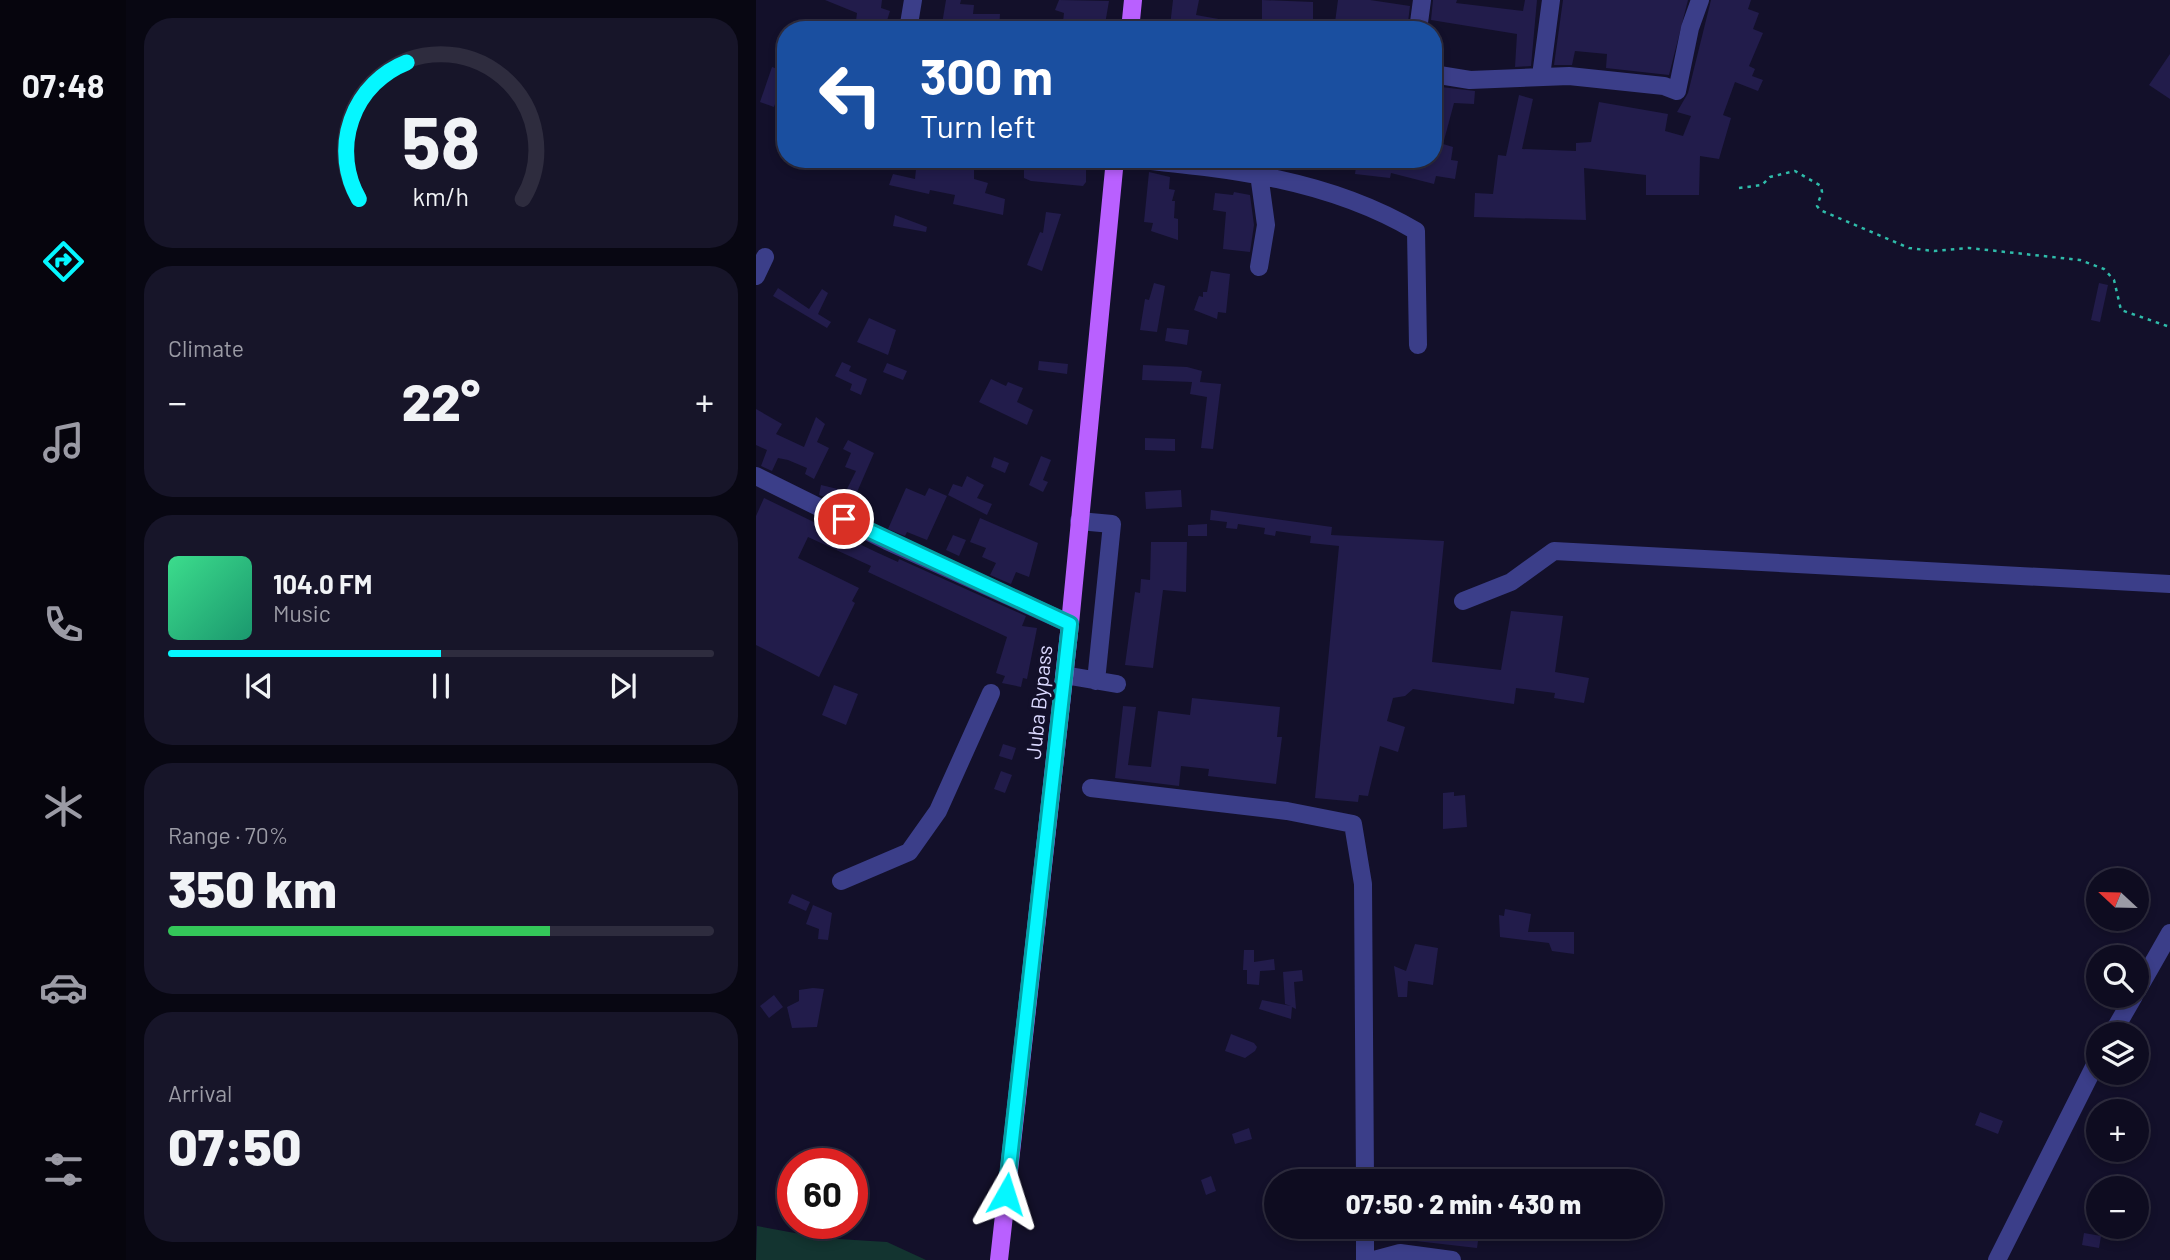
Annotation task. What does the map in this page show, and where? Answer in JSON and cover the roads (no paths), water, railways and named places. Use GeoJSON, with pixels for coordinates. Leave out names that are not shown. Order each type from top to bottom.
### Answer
{"type":"FeatureCollection","features":[{"type":"Feature","properties":{"kind":"main road"},"geometry":{"type":"LineString","coordinates":[[1133,0],[1134,21]]}},
{"type":"Feature","properties":{"kind":"main road","name":"Juba Bypass"},"geometry":{"type":"LineString","coordinates":[[1000,1254],[1070,624],[1114,168]]}},
{"type":"Feature","properties":{"kind":"street"},"geometry":{"type":"LineString","coordinates":[[910,21],[914,0]]}},
{"type":"Feature","properties":{"kind":"street"},"geometry":{"type":"LineString","coordinates":[[1419,21],[1422,0]]}},
{"type":"Feature","properties":{"kind":"street"},"geometry":{"type":"LineString","coordinates":[[1541,76],[1551,0]]}},
{"type":"Feature","properties":{"kind":"street"},"geometry":{"type":"LineString","coordinates":[[1442,75],[1470,80],[1569,76],[1664,86],[1677,92],[1690,28],[1700,0]]}},
{"type":"Feature","properties":{"kind":"street"},"geometry":{"type":"LineString","coordinates":[[1208,168],[1259,174],[1358,202],[1416,231],[1418,345]]}},
{"type":"Feature","properties":{"kind":"street"},"geometry":{"type":"LineString","coordinates":[[1259,174],[1266,225],[1259,267]]}},
{"type":"Feature","properties":{"kind":"street"},"geometry":{"type":"LineString","coordinates":[[756,276],[765,257]]}},
{"type":"Feature","properties":{"kind":"street"},"geometry":{"type":"LineString","coordinates":[[756,476],[887,541],[1070,624]]}},
{"type":"Feature","properties":{"kind":"street"},"geometry":{"type":"LineString","coordinates":[[1079,521],[1112,524],[1096,681]]}},
{"type":"Feature","properties":{"kind":"street"},"geometry":{"type":"LineString","coordinates":[[1463,601],[1511,582],[1554,551],[2170,584]]}},
{"type":"Feature","properties":{"kind":"street"},"geometry":{"type":"LineString","coordinates":[[1064,675],[1117,684]]}},
{"type":"Feature","properties":{"kind":"street"},"geometry":{"type":"LineString","coordinates":[[841,881],[909,852],[938,811],[991,693]]}},
{"type":"Feature","properties":{"kind":"street"},"geometry":{"type":"LineString","coordinates":[[1091,788],[1287,811],[1353,824],[1363,884],[1365,1169]]}},
{"type":"Feature","properties":{"kind":"street"},"geometry":{"type":"LineString","coordinates":[[2149,970],[2170,933]]}},
{"type":"Feature","properties":{"kind":"street"},"geometry":{"type":"LineString","coordinates":[[2152,965],[2170,955]]}},
{"type":"Feature","properties":{"kind":"street"},"geometry":{"type":"LineString","coordinates":[[1997,1260],[2086,1083]]}},
{"type":"Feature","properties":{"kind":"street"},"geometry":{"type":"LineString","coordinates":[[1365,1239],[1365,1260]]}},
{"type":"Feature","properties":{"kind":"street"},"geometry":{"type":"LineString","coordinates":[[1374,1260],[1400,1253],[1452,1260]]}}]}
